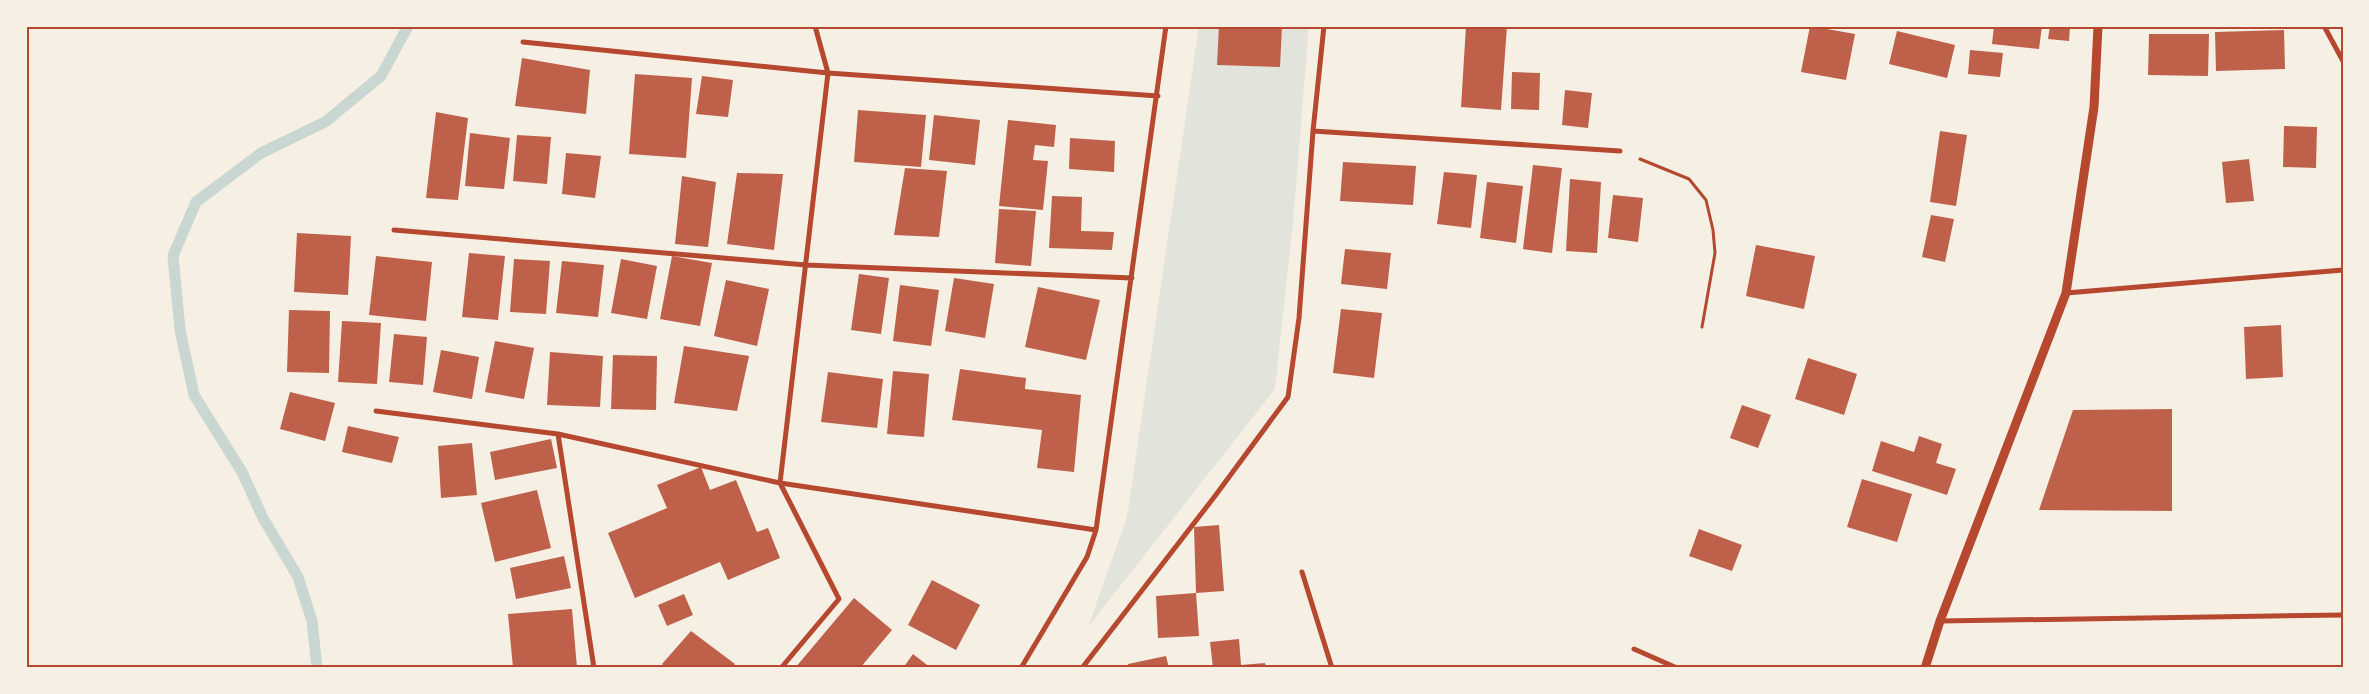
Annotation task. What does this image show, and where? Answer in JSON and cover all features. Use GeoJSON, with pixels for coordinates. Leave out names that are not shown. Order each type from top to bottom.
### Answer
{"type":"FeatureCollection","features":[{"type":"Feature","properties":{"kind":"street"},"geometry":{"type":"LineString","coordinates":[[781,668],[839,599],[780,483],[828,73],[815,26]]}},
{"type":"Feature","properties":{"kind":"street"},"geometry":{"type":"LineString","coordinates":[[1021,668],[1087,557],[1096,530],[1158,96],[1166,26]]}},
{"type":"Feature","properties":{"kind":"street"},"geometry":{"type":"LineString","coordinates":[[1082,668],[1215,496],[1288,397],[1299,318],[1313,131],[1324,26]]}},
{"type":"Feature","properties":{"kind":"street"},"geometry":{"type":"LineString","coordinates":[[1925,668],[1940,621],[2066,293],[2094,107],[2098,26]]}},
{"type":"Feature","properties":{"kind":"street"},"geometry":{"type":"LineString","coordinates":[[2324,26],[2343,62]]}},
{"type":"Feature","properties":{"kind":"street"},"geometry":{"type":"LineString","coordinates":[[523,42],[828,73],[1158,96]]}},
{"type":"Feature","properties":{"kind":"street"},"geometry":{"type":"LineString","coordinates":[[1313,131],[1620,151]]}},
{"type":"Feature","properties":{"kind":"street"},"geometry":{"type":"LineString","coordinates":[[394,230],[806,265],[1132,278]]}},
{"type":"Feature","properties":{"kind":"street"},"geometry":{"type":"LineString","coordinates":[[2066,293],[2343,270]]}},
{"type":"Feature","properties":{"kind":"street"},"geometry":{"type":"LineString","coordinates":[[376,411],[558,434],[780,483],[1096,530]]}},
{"type":"Feature","properties":{"kind":"street"},"geometry":{"type":"LineString","coordinates":[[558,434],[594,668]]}},
{"type":"Feature","properties":{"kind":"street"},"geometry":{"type":"LineString","coordinates":[[1302,572],[1332,668]]}},
{"type":"Feature","properties":{"kind":"street"},"geometry":{"type":"LineString","coordinates":[[1940,621],[2343,615]]}},
{"type":"Feature","properties":{"kind":"street"},"geometry":{"type":"LineString","coordinates":[[1634,649],[1677,668]]}},
{"type":"Feature","properties":{"kind":"path"},"geometry":{"type":"LineString","coordinates":[[1620,151],[1689,179],[1706,200],[1716,253],[1702,327]]}},
{"type":"Feature","properties":{"kind":"shaded area"},"geometry":{"type":"Polygon","coordinates":[[[1199,26],[1309,26],[1293,222],[1275,389],[1088,627],[1127,517],[1199,26]]]}},
{"type":"Feature","properties":{"kind":"building"},"geometry":{"type":"Polygon","coordinates":[[[1219,26],[1282,26],[1280,67],[1217,65],[1219,26]]]}},
{"type":"Feature","properties":{"kind":"building"},"geometry":{"type":"Polygon","coordinates":[[[1466,26],[1507,26],[1501,110],[1461,107],[1466,26]]]}},
{"type":"Feature","properties":{"kind":"building"},"geometry":{"type":"Polygon","coordinates":[[[1810,26],[1855,34],[1846,80],[1801,72],[1810,26]]]}},
{"type":"Feature","properties":{"kind":"building"},"geometry":{"type":"Polygon","coordinates":[[[1994,26],[2042,26],[2039,49],[1992,44],[1994,26]]]}},
{"type":"Feature","properties":{"kind":"building"},"geometry":{"type":"Polygon","coordinates":[[[2050,26],[2070,26],[2069,41],[2048,39],[2050,26]]]}},
{"type":"Feature","properties":{"kind":"building"},"geometry":{"type":"Polygon","coordinates":[[[2284,30],[2285,69],[2216,71],[2215,32],[2284,30]]]}},
{"type":"Feature","properties":{"kind":"building"},"geometry":{"type":"Polygon","coordinates":[[[1897,31],[1955,45],[1947,78],[1889,64],[1897,31]]]}},
{"type":"Feature","properties":{"kind":"building"},"geometry":{"type":"Polygon","coordinates":[[[2149,34],[2209,34],[2208,76],[2148,75],[2149,34]]]}},
{"type":"Feature","properties":{"kind":"building"},"geometry":{"type":"Polygon","coordinates":[[[1970,50],[2003,53],[2000,77],[1968,74],[1970,50]]]}},
{"type":"Feature","properties":{"kind":"building"},"geometry":{"type":"Polygon","coordinates":[[[522,58],[590,70],[586,114],[515,106],[522,58]]]}},
{"type":"Feature","properties":{"kind":"building"},"geometry":{"type":"Polygon","coordinates":[[[1512,72],[1540,73],[1539,110],[1511,109],[1512,72]]]}},
{"type":"Feature","properties":{"kind":"building"},"geometry":{"type":"Polygon","coordinates":[[[635,74],[692,78],[686,158],[629,154],[635,74]]]}},
{"type":"Feature","properties":{"kind":"building"},"geometry":{"type":"Polygon","coordinates":[[[702,76],[733,80],[728,117],[696,114],[702,76]]]}},
{"type":"Feature","properties":{"kind":"building"},"geometry":{"type":"Polygon","coordinates":[[[1565,90],[1592,93],[1588,128],[1562,125],[1565,90]]]}},
{"type":"Feature","properties":{"kind":"building"},"geometry":{"type":"Polygon","coordinates":[[[858,110],[926,115],[921,167],[854,162],[858,110]]]}},
{"type":"Feature","properties":{"kind":"building"},"geometry":{"type":"Polygon","coordinates":[[[436,112],[468,118],[458,200],[426,198],[436,112]]]}},
{"type":"Feature","properties":{"kind":"building"},"geometry":{"type":"Polygon","coordinates":[[[934,115],[980,120],[975,165],[929,160],[934,115]]]}},
{"type":"Feature","properties":{"kind":"building"},"geometry":{"type":"Polygon","coordinates":[[[1008,120],[1056,125],[1054,147],[1035,145],[1033,160],[1048,161],[1043,210],[999,206],[1008,120]]]}},
{"type":"Feature","properties":{"kind":"building"},"geometry":{"type":"Polygon","coordinates":[[[2284,126],[2317,127],[2316,168],[2283,167],[2284,126]]]}},
{"type":"Feature","properties":{"kind":"building"},"geometry":{"type":"Polygon","coordinates":[[[1940,131],[1967,135],[1956,206],[1930,202],[1940,131]]]}},
{"type":"Feature","properties":{"kind":"building"},"geometry":{"type":"Polygon","coordinates":[[[470,133],[510,138],[504,189],[465,186],[470,133]]]}},
{"type":"Feature","properties":{"kind":"building"},"geometry":{"type":"Polygon","coordinates":[[[517,135],[551,137],[547,184],[513,181],[517,135]]]}},
{"type":"Feature","properties":{"kind":"building"},"geometry":{"type":"Polygon","coordinates":[[[1070,138],[1115,141],[1114,172],[1069,169],[1070,138]]]}},
{"type":"Feature","properties":{"kind":"building"},"geometry":{"type":"Polygon","coordinates":[[[566,153],[601,156],[595,198],[562,194],[566,153]]]}},
{"type":"Feature","properties":{"kind":"building"},"geometry":{"type":"Polygon","coordinates":[[[2249,159],[2254,201],[2226,203],[2222,162],[2249,159]]]}},
{"type":"Feature","properties":{"kind":"building"},"geometry":{"type":"Polygon","coordinates":[[[1343,162],[1416,166],[1413,205],[1340,201],[1343,162]]]}},
{"type":"Feature","properties":{"kind":"building"},"geometry":{"type":"Polygon","coordinates":[[[1533,165],[1562,168],[1552,253],[1523,249],[1533,165]]]}},
{"type":"Feature","properties":{"kind":"building"},"geometry":{"type":"Polygon","coordinates":[[[905,168],[947,171],[939,237],[894,235],[905,168]]]}},
{"type":"Feature","properties":{"kind":"building"},"geometry":{"type":"Polygon","coordinates":[[[1444,172],[1477,175],[1471,228],[1437,224],[1444,172]]]}},
{"type":"Feature","properties":{"kind":"building"},"geometry":{"type":"Polygon","coordinates":[[[737,173],[783,174],[774,250],[727,244],[737,173]]]}},
{"type":"Feature","properties":{"kind":"building"},"geometry":{"type":"Polygon","coordinates":[[[682,176],[716,182],[708,247],[675,244],[682,176]]]}},
{"type":"Feature","properties":{"kind":"building"},"geometry":{"type":"Polygon","coordinates":[[[1570,179],[1601,182],[1597,253],[1566,251],[1570,179]]]}},
{"type":"Feature","properties":{"kind":"building"},"geometry":{"type":"Polygon","coordinates":[[[1487,182],[1523,186],[1516,243],[1480,238],[1487,182]]]}},
{"type":"Feature","properties":{"kind":"building"},"geometry":{"type":"Polygon","coordinates":[[[1613,195],[1643,198],[1638,242],[1608,238],[1613,195]]]}},
{"type":"Feature","properties":{"kind":"building"},"geometry":{"type":"Polygon","coordinates":[[[1052,196],[1082,197],[1081,231],[1114,232],[1112,250],[1049,248],[1052,196]]]}},
{"type":"Feature","properties":{"kind":"building"},"geometry":{"type":"Polygon","coordinates":[[[999,209],[1036,211],[1031,266],[995,263],[999,209]]]}},
{"type":"Feature","properties":{"kind":"building"},"geometry":{"type":"Polygon","coordinates":[[[1931,215],[1954,219],[1945,262],[1922,257],[1931,215]]]}},
{"type":"Feature","properties":{"kind":"building"},"geometry":{"type":"Polygon","coordinates":[[[297,233],[351,236],[348,295],[294,292],[297,233]]]}},
{"type":"Feature","properties":{"kind":"building"},"geometry":{"type":"Polygon","coordinates":[[[1756,245],[1815,256],[1804,309],[1746,296],[1756,245]]]}},
{"type":"Feature","properties":{"kind":"building"},"geometry":{"type":"Polygon","coordinates":[[[1345,249],[1391,253],[1387,289],[1341,284],[1345,249]]]}},
{"type":"Feature","properties":{"kind":"building"},"geometry":{"type":"Polygon","coordinates":[[[469,253],[505,256],[498,320],[462,317],[469,253]]]}},
{"type":"Feature","properties":{"kind":"building"},"geometry":{"type":"Polygon","coordinates":[[[376,256],[432,262],[426,321],[369,315],[376,256]]]}},
{"type":"Feature","properties":{"kind":"building"},"geometry":{"type":"Polygon","coordinates":[[[672,256],[712,263],[700,326],[660,319],[672,256]]]}},
{"type":"Feature","properties":{"kind":"building"},"geometry":{"type":"Polygon","coordinates":[[[514,259],[550,261],[546,314],[510,312],[514,259]]]}},
{"type":"Feature","properties":{"kind":"building"},"geometry":{"type":"Polygon","coordinates":[[[621,259],[657,266],[647,319],[611,313],[621,259]]]}},
{"type":"Feature","properties":{"kind":"building"},"geometry":{"type":"Polygon","coordinates":[[[562,261],[604,265],[598,317],[556,313],[562,261]]]}},
{"type":"Feature","properties":{"kind":"building"},"geometry":{"type":"Polygon","coordinates":[[[859,274],[889,278],[881,334],[851,330],[859,274]]]}},
{"type":"Feature","properties":{"kind":"building"},"geometry":{"type":"Polygon","coordinates":[[[954,278],[994,284],[985,338],[945,331],[954,278]]]}},
{"type":"Feature","properties":{"kind":"building"},"geometry":{"type":"Polygon","coordinates":[[[726,280],[769,289],[757,346],[714,336],[726,280]]]}},
{"type":"Feature","properties":{"kind":"building"},"geometry":{"type":"Polygon","coordinates":[[[900,285],[939,290],[931,346],[893,341],[900,285]]]}},
{"type":"Feature","properties":{"kind":"building"},"geometry":{"type":"Polygon","coordinates":[[[1038,287],[1100,300],[1086,360],[1025,347],[1038,287]]]}},
{"type":"Feature","properties":{"kind":"building"},"geometry":{"type":"Polygon","coordinates":[[[1341,309],[1382,313],[1374,378],[1333,373],[1341,309]]]}},
{"type":"Feature","properties":{"kind":"building"},"geometry":{"type":"Polygon","coordinates":[[[289,310],[330,311],[329,373],[287,372],[289,310]]]}},
{"type":"Feature","properties":{"kind":"building"},"geometry":{"type":"Polygon","coordinates":[[[342,321],[381,323],[377,384],[338,382],[342,321]]]}},
{"type":"Feature","properties":{"kind":"building"},"geometry":{"type":"Polygon","coordinates":[[[2281,325],[2283,377],[2246,379],[2244,327],[2281,325]]]}},
{"type":"Feature","properties":{"kind":"building"},"geometry":{"type":"Polygon","coordinates":[[[394,334],[427,337],[423,385],[389,382],[394,334]]]}},
{"type":"Feature","properties":{"kind":"building"},"geometry":{"type":"Polygon","coordinates":[[[495,341],[534,348],[524,399],[485,392],[495,341]]]}},
{"type":"Feature","properties":{"kind":"building"},"geometry":{"type":"Polygon","coordinates":[[[684,346],[749,356],[737,411],[674,403],[684,346]]]}},
{"type":"Feature","properties":{"kind":"building"},"geometry":{"type":"Polygon","coordinates":[[[441,350],[479,357],[472,399],[433,392],[441,350]]]}},
{"type":"Feature","properties":{"kind":"building"},"geometry":{"type":"Polygon","coordinates":[[[550,352],[603,356],[600,407],[547,405],[550,352]]]}},
{"type":"Feature","properties":{"kind":"building"},"geometry":{"type":"Polygon","coordinates":[[[613,355],[657,356],[656,410],[611,409],[613,355]]]}},
{"type":"Feature","properties":{"kind":"building"},"geometry":{"type":"Polygon","coordinates":[[[1808,358],[1857,374],[1844,415],[1795,399],[1808,358]]]}},
{"type":"Feature","properties":{"kind":"building"},"geometry":{"type":"Polygon","coordinates":[[[960,369],[1026,378],[1025,389],[1081,395],[1074,472],[1037,468],[1042,430],[952,420],[960,369]]]}},
{"type":"Feature","properties":{"kind":"building"},"geometry":{"type":"Polygon","coordinates":[[[893,371],[929,374],[924,437],[887,434],[893,371]]]}},
{"type":"Feature","properties":{"kind":"building"},"geometry":{"type":"Polygon","coordinates":[[[828,372],[883,379],[877,428],[821,422],[828,372]]]}},
{"type":"Feature","properties":{"kind":"building"},"geometry":{"type":"Polygon","coordinates":[[[290,392],[335,403],[325,441],[280,429],[290,392]]]}},
{"type":"Feature","properties":{"kind":"building"},"geometry":{"type":"Polygon","coordinates":[[[1742,405],[1771,415],[1758,448],[1730,438],[1742,405]]]}},
{"type":"Feature","properties":{"kind":"building"},"geometry":{"type":"Polygon","coordinates":[[[2172,409],[2172,511],[2039,510],[2073,410],[2172,409]]]}},
{"type":"Feature","properties":{"kind":"building"},"geometry":{"type":"Polygon","coordinates":[[[348,426],[399,437],[392,463],[342,452],[348,426]]]}},
{"type":"Feature","properties":{"kind":"building"},"geometry":{"type":"Polygon","coordinates":[[[1919,436],[1942,444],[1936,463],[1956,469],[1947,495],[1872,471],[1881,441],[1914,452],[1919,436]]]}},
{"type":"Feature","properties":{"kind":"building"},"geometry":{"type":"Polygon","coordinates":[[[551,439],[557,468],[495,480],[490,452],[551,439]]]}},
{"type":"Feature","properties":{"kind":"building"},"geometry":{"type":"Polygon","coordinates":[[[472,443],[477,495],[441,498],[438,446],[472,443]]]}},
{"type":"Feature","properties":{"kind":"building"},"geometry":{"type":"Polygon","coordinates":[[[701,467],[710,490],[736,480],[757,532],[768,528],[780,558],[728,580],[720,562],[635,598],[608,533],[667,508],[657,485],[701,467]]]}},
{"type":"Feature","properties":{"kind":"building"},"geometry":{"type":"Polygon","coordinates":[[[1862,479],[1912,494],[1897,542],[1847,527],[1862,479]]]}},
{"type":"Feature","properties":{"kind":"building"},"geometry":{"type":"Polygon","coordinates":[[[537,490],[551,548],[495,562],[481,503],[537,490]]]}},
{"type":"Feature","properties":{"kind":"building"},"geometry":{"type":"Polygon","coordinates":[[[1219,525],[1224,591],[1196,593],[1194,527],[1219,525]]]}},
{"type":"Feature","properties":{"kind":"building"},"geometry":{"type":"Polygon","coordinates":[[[1699,529],[1742,545],[1732,571],[1689,556],[1699,529]]]}},
{"type":"Feature","properties":{"kind":"building"},"geometry":{"type":"Polygon","coordinates":[[[564,556],[571,588],[516,599],[510,568],[564,556]]]}},
{"type":"Feature","properties":{"kind":"building"},"geometry":{"type":"Polygon","coordinates":[[[932,580],[980,605],[956,650],[908,625],[932,580]]]}},
{"type":"Feature","properties":{"kind":"building"},"geometry":{"type":"Polygon","coordinates":[[[1196,593],[1199,636],[1158,638],[1156,596],[1196,593]]]}},
{"type":"Feature","properties":{"kind":"building"},"geometry":{"type":"Polygon","coordinates":[[[684,594],[693,615],[667,626],[658,605],[684,594]]]}},
{"type":"Feature","properties":{"kind":"building"},"geometry":{"type":"Polygon","coordinates":[[[854,598],[892,630],[860,668],[795,668],[854,598]]]}},
{"type":"Feature","properties":{"kind":"building"},"geometry":{"type":"Polygon","coordinates":[[[572,609],[577,668],[513,668],[508,614],[572,609]]]}},
{"type":"Feature","properties":{"kind":"building"},"geometry":{"type":"Polygon","coordinates":[[[691,631],[735,664],[732,668],[667,668],[662,664],[691,631]]]}},
{"type":"Feature","properties":{"kind":"building"},"geometry":{"type":"Polygon","coordinates":[[[1239,639],[1241,665],[1265,663],[1266,668],[1213,668],[1210,642],[1239,639]]]}},
{"type":"Feature","properties":{"kind":"building"},"geometry":{"type":"Polygon","coordinates":[[[913,654],[931,668],[903,668],[913,654]]]}},
{"type":"Feature","properties":{"kind":"building"},"geometry":{"type":"Polygon","coordinates":[[[1166,656],[1169,668],[1128,668],[1128,664],[1166,656]]]}},
{"type":"Feature","properties":{"kind":"waterway"},"geometry":{"type":"LineString","coordinates":[[317,668],[312,621],[298,577],[263,518],[242,472],[194,395],[180,330],[173,256],[196,202],[261,153],[325,122],[381,76],[408,26]]}}]}
